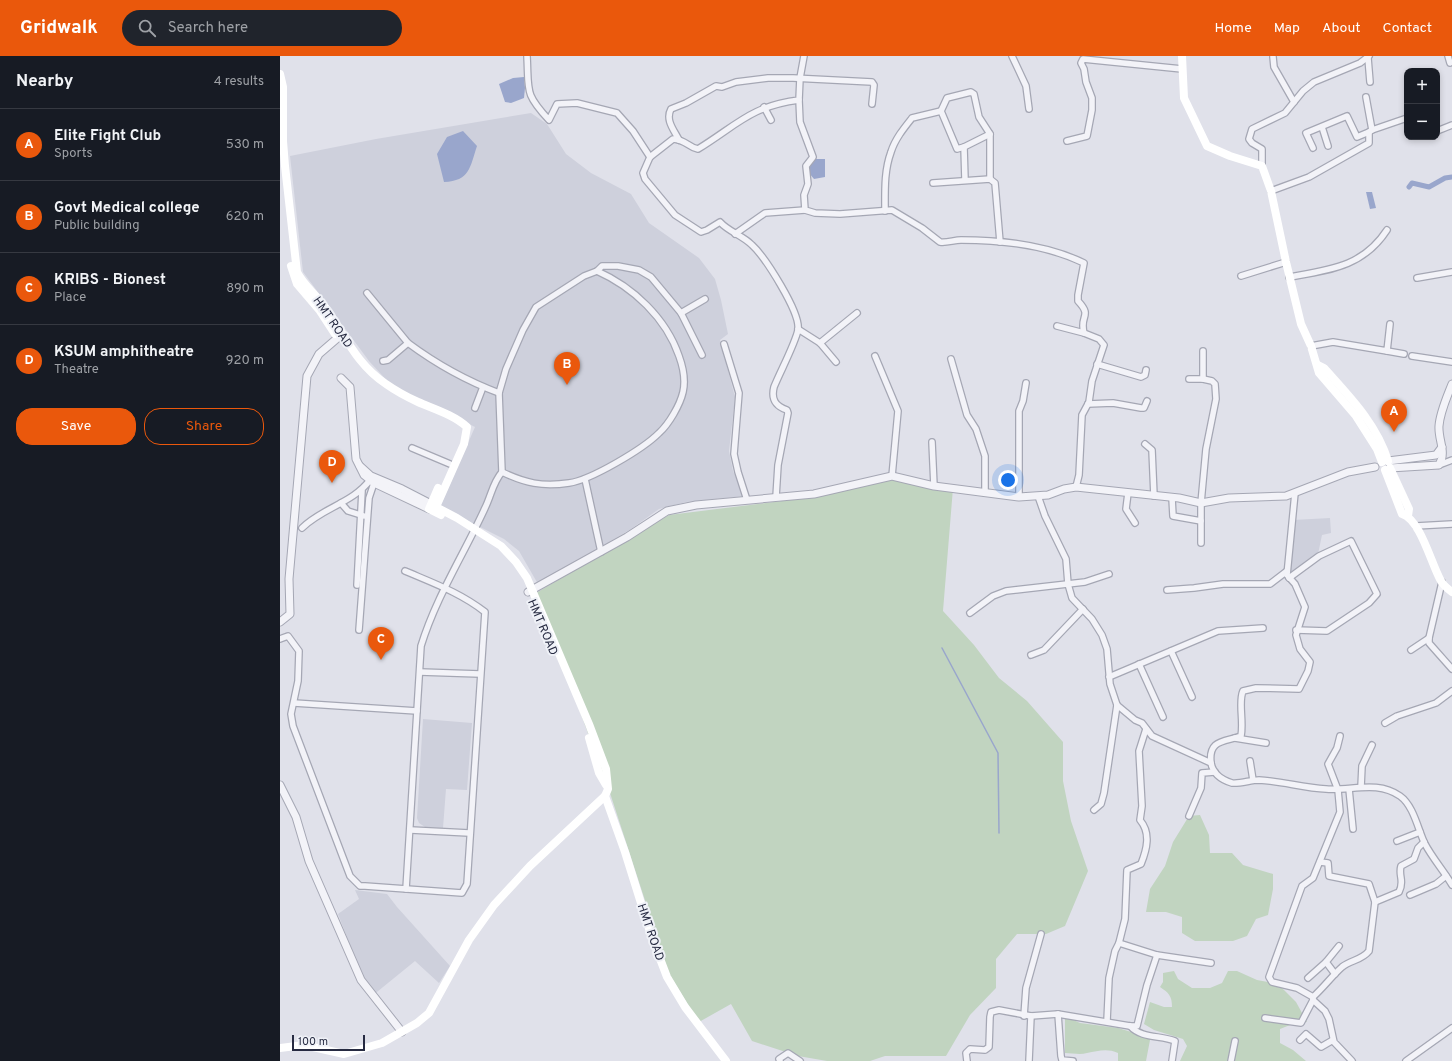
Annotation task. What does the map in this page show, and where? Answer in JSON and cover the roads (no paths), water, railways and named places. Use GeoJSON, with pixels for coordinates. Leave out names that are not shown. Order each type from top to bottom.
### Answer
{"type":"FeatureCollection","features":[{"type":"Feature","properties":{"kind":"main road"},"geometry":{"type":"LineString","coordinates":[[1182,56],[1184,98],[1207,146],[1230,156],[1262,166],[1271,190],[1289,277],[1301,324],[1318,365],[1324,368],[1361,410],[1383,444],[1383,466],[1409,509],[1408,516],[1416,526],[1442,582],[1452,592]]}},
{"type":"Feature","properties":{"kind":"main road","name":"HMT ROAD"},"geometry":{"type":"LineString","coordinates":[[280,74],[283,88],[283,141],[285,166],[297,272],[301,280],[321,302],[339,336]]}},
{"type":"Feature","properties":{"kind":"main road","name":"HMT ROAD"},"geometry":{"type":"LineString","coordinates":[[280,166],[293,276],[297,284],[356,357],[383,386],[411,404],[462,427],[464,432],[432,508]]}},
{"type":"Feature","properties":{"kind":"main road","name":"HMT ROAD"},"geometry":{"type":"LineString","coordinates":[[356,357],[385,383],[416,402],[459,421],[467,427],[464,444],[432,508]]}},
{"type":"Feature","properties":{"kind":"main road","name":"HMT ROAD"},"geometry":{"type":"LineString","coordinates":[[432,508],[473,531],[506,558],[531,591],[544,633],[580,712],[664,970],[673,990],[726,1061]]}},
{"type":"Feature","properties":{"kind":"main road"},"geometry":{"type":"LineString","coordinates":[[280,1048],[304,1045],[344,1054],[382,1043],[417,1023],[429,1013],[469,940],[494,905],[530,866],[607,793]]}},
{"type":"Feature","properties":{"kind":"street"},"geometry":{"type":"LineString","coordinates":[[527,56],[527,85],[531,99],[549,120],[557,104],[577,103],[617,113],[633,131],[650,157]]}},
{"type":"Feature","properties":{"kind":"street"},"geometry":{"type":"LineString","coordinates":[[804,56],[800,78],[800,122],[813,157],[806,166],[808,184],[804,195],[804,210]]}},
{"type":"Feature","properties":{"kind":"street"},"geometry":{"type":"LineString","coordinates":[[1012,56],[1026,86],[1029,109]]}},
{"type":"Feature","properties":{"kind":"street"},"geometry":{"type":"LineString","coordinates":[[1448,56],[1450,63]]}},
{"type":"Feature","properties":{"kind":"street"},"geometry":{"type":"LineString","coordinates":[[1272,57],[1274,67],[1294,102]]}},
{"type":"Feature","properties":{"kind":"street"},"geometry":{"type":"LineString","coordinates":[[1369,57],[1370,82]]}},
{"type":"Feature","properties":{"kind":"street"},"geometry":{"type":"LineString","coordinates":[[1262,166],[1262,149],[1252,143],[1249,139],[1252,129],[1285,113],[1303,91],[1314,82],[1360,63],[1369,57]]}},
{"type":"Feature","properties":{"kind":"street"},"geometry":{"type":"LineString","coordinates":[[1067,141],[1087,136],[1090,127],[1092,98],[1081,63],[1083,59],[1182,69]]}},
{"type":"Feature","properties":{"kind":"street"},"geometry":{"type":"LineString","coordinates":[[680,140],[669,122],[668,114],[671,109],[686,103],[716,86],[722,87],[736,82],[768,78],[800,78],[872,82],[874,85],[872,104]]}},
{"type":"Feature","properties":{"kind":"street"},"geometry":{"type":"LineString","coordinates":[[990,134],[957,149],[941,111],[947,98],[973,93],[979,117],[990,134],[990,179]]}},
{"type":"Feature","properties":{"kind":"street"},"geometry":{"type":"LineString","coordinates":[[1271,190],[1309,176],[1369,143],[1371,131],[1366,97]]}},
{"type":"Feature","properties":{"kind":"street"},"geometry":{"type":"LineString","coordinates":[[776,497],[778,465],[788,413],[787,410],[781,408],[773,400],[772,396],[774,387],[798,329],[796,313],[765,260],[752,244],[735,234],[720,222],[701,232],[675,215],[645,179],[643,173],[650,157],[673,139],[686,142],[692,148],[698,149],[745,116],[764,107],[784,101],[799,100]]}},
{"type":"Feature","properties":{"kind":"street"},"geometry":{"type":"LineString","coordinates":[[764,107],[771,120]]}},
{"type":"Feature","properties":{"kind":"street"},"geometry":{"type":"LineString","coordinates":[[885,211],[886,177],[890,152],[895,142],[912,118],[941,111]]}},
{"type":"Feature","properties":{"kind":"street"},"geometry":{"type":"LineString","coordinates":[[1313,148],[1306,133],[1347,116],[1357,136],[1404,119]]}},
{"type":"Feature","properties":{"kind":"street"},"geometry":{"type":"LineString","coordinates":[[1440,130],[1452,125]]}},
{"type":"Feature","properties":{"kind":"street"},"geometry":{"type":"LineString","coordinates":[[1322,127],[1328,146]]}},
{"type":"Feature","properties":{"kind":"street"},"geometry":{"type":"LineString","coordinates":[[964,147],[965,180]]}},
{"type":"Feature","properties":{"kind":"street"},"geometry":{"type":"LineString","coordinates":[[934,183],[990,179],[995,183],[1000,242]]}},
{"type":"Feature","properties":{"kind":"street"},"geometry":{"type":"LineString","coordinates":[[735,234],[765,213],[804,210],[815,213],[840,214],[892,210],[922,228],[940,242],[960,240],[1000,242],[1032,247],[1062,255],[1084,263],[1078,295],[1078,302],[1085,307],[1086,311],[1083,323],[1084,333]]}},
{"type":"Feature","properties":{"kind":"street"},"geometry":{"type":"LineString","coordinates":[[1289,277],[1342,267],[1363,256],[1378,243],[1386,230]]}},
{"type":"Feature","properties":{"kind":"street"},"geometry":{"type":"LineString","coordinates":[[1241,276],[1286,262]]}},
{"type":"Feature","properties":{"kind":"street"},"geometry":{"type":"LineString","coordinates":[[406,889],[411,830],[421,646],[430,618],[473,531],[497,478],[502,472],[499,393],[506,369],[522,330],[536,307],[584,276],[597,271],[602,266],[618,266],[639,270],[651,277],[681,313],[702,355]]}},
{"type":"Feature","properties":{"kind":"street"},"geometry":{"type":"LineString","coordinates":[[502,472],[533,484],[570,483],[585,479],[602,471],[659,433],[677,406],[683,393],[685,380],[682,365],[671,337],[652,311],[620,282],[597,271]]}},
{"type":"Feature","properties":{"kind":"street"},"geometry":{"type":"LineString","coordinates":[[1417,278],[1452,272]]}},
{"type":"Feature","properties":{"kind":"street"},"geometry":{"type":"LineString","coordinates":[[367,293],[408,343],[429,359],[483,387],[499,393]]}},
{"type":"Feature","properties":{"kind":"street"},"geometry":{"type":"LineString","coordinates":[[681,313],[705,299]]}},
{"type":"Feature","properties":{"kind":"street"},"geometry":{"type":"LineString","coordinates":[[820,343],[857,313]]}},
{"type":"Feature","properties":{"kind":"street"},"geometry":{"type":"LineString","coordinates":[[1387,351],[1390,324]]}},
{"type":"Feature","properties":{"kind":"street"},"geometry":{"type":"LineString","coordinates":[[1058,326],[1099,339],[1104,345],[1092,381],[1088,404],[1082,415],[1080,475],[1076,487]]}},
{"type":"Feature","properties":{"kind":"street"},"geometry":{"type":"LineString","coordinates":[[798,329],[820,343],[836,362]]}},
{"type":"Feature","properties":{"kind":"street"},"geometry":{"type":"LineString","coordinates":[[280,622],[290,614],[288,579],[307,376],[319,354],[339,336]]}},
{"type":"Feature","properties":{"kind":"street"},"geometry":{"type":"LineString","coordinates":[[1311,346],[1334,342],[1404,354]]}},
{"type":"Feature","properties":{"kind":"street"},"geometry":{"type":"LineString","coordinates":[[383,361],[388,360],[408,343]]}},
{"type":"Feature","properties":{"kind":"street"},"geometry":{"type":"LineString","coordinates":[[724,344],[739,393],[734,454],[747,500]]}},
{"type":"Feature","properties":{"kind":"street"},"geometry":{"type":"LineString","coordinates":[[1203,351],[1203,379]]}},
{"type":"Feature","properties":{"kind":"street"},"geometry":{"type":"LineString","coordinates":[[875,356],[898,411],[892,476]]}},
{"type":"Feature","properties":{"kind":"street"},"geometry":{"type":"LineString","coordinates":[[1412,356],[1452,362]]}},
{"type":"Feature","properties":{"kind":"street"},"geometry":{"type":"LineString","coordinates":[[951,359],[967,415],[976,429],[985,456],[985,493]]}},
{"type":"Feature","properties":{"kind":"street"},"geometry":{"type":"LineString","coordinates":[[1098,364],[1141,377],[1145,375],[1146,370]]}},
{"type":"Feature","properties":{"kind":"street"},"geometry":{"type":"LineString","coordinates":[[341,378],[350,387],[356,459],[364,475],[372,481],[432,508]]}},
{"type":"Feature","properties":{"kind":"street"},"geometry":{"type":"LineString","coordinates":[[1189,379],[1203,379],[1212,381],[1215,384],[1216,400],[1206,448],[1201,503],[1201,543]]}},
{"type":"Feature","properties":{"kind":"street"},"geometry":{"type":"LineString","coordinates":[[1019,497],[1019,411],[1023,401],[1026,383]]}},
{"type":"Feature","properties":{"kind":"street"},"geometry":{"type":"LineString","coordinates":[[1439,465],[1442,460],[1439,427],[1441,416],[1452,384]]}},
{"type":"Feature","properties":{"kind":"street"},"geometry":{"type":"LineString","coordinates":[[475,408],[483,387]]}},
{"type":"Feature","properties":{"kind":"street"},"geometry":{"type":"LineString","coordinates":[[1088,404],[1113,403],[1144,408],[1147,401]]}},
{"type":"Feature","properties":{"kind":"street"},"geometry":{"type":"LineString","coordinates":[[932,442],[934,486]]}},
{"type":"Feature","properties":{"kind":"street"},"geometry":{"type":"LineString","coordinates":[[1144,444],[1152,450],[1154,496]]}},
{"type":"Feature","properties":{"kind":"street"},"geometry":{"type":"LineString","coordinates":[[531,591],[667,512],[696,505],[814,494],[892,476],[934,486],[1019,497],[1048,495],[1064,489],[1076,487],[1172,498],[1201,503],[1229,498],[1280,497],[1295,493],[1348,472],[1436,455],[1442,447]]}},
{"type":"Feature","properties":{"kind":"street"},"geometry":{"type":"LineString","coordinates":[[412,448],[450,464]]}},
{"type":"Feature","properties":{"kind":"street"},"geometry":{"type":"LineString","coordinates":[[1383,466],[1439,465],[1452,460]]}},
{"type":"Feature","properties":{"kind":"street","name":"HMT ROAD"},"geometry":{"type":"LineString","coordinates":[[360,466],[371,476],[432,508]]}},
{"type":"Feature","properties":{"kind":"street"},"geometry":{"type":"LineString","coordinates":[[585,479],[600,552]]}},
{"type":"Feature","properties":{"kind":"street"},"geometry":{"type":"LineString","coordinates":[[302,528],[310,520],[362,491],[372,481]]}},
{"type":"Feature","properties":{"kind":"street"},"geometry":{"type":"LineString","coordinates":[[359,630],[369,498],[372,481]]}},
{"type":"Feature","properties":{"kind":"street"},"geometry":{"type":"LineString","coordinates":[[357,585],[362,491]]}},
{"type":"Feature","properties":{"kind":"street"},"geometry":{"type":"LineString","coordinates":[[1128,493],[1126,509],[1136,523]]}},
{"type":"Feature","properties":{"kind":"street"},"geometry":{"type":"LineString","coordinates":[[1295,493],[1287,571],[1289,578],[1295,584],[1305,607],[1296,630],[1300,649],[1310,662],[1301,687],[1296,689],[1256,688],[1243,691],[1241,695],[1243,718],[1241,736],[1231,738],[1214,746],[1211,752],[1212,769],[1223,779],[1235,783],[1253,780],[1282,781],[1324,789],[1338,790],[1361,787],[1379,787],[1400,796],[1405,800],[1412,813],[1424,842],[1452,885]]}},
{"type":"Feature","properties":{"kind":"street"},"geometry":{"type":"LineString","coordinates":[[1038,496],[1045,516],[1066,559],[1068,584],[1072,598],[1092,619],[1102,636],[1107,649],[1109,677],[1117,705],[1104,793],[1101,804],[1094,810]]}},
{"type":"Feature","properties":{"kind":"street"},"geometry":{"type":"LineString","coordinates":[[1172,498],[1173,516],[1201,521]]}},
{"type":"Feature","properties":{"kind":"street"},"geometry":{"type":"LineString","coordinates":[[341,503],[348,511],[368,518]]}},
{"type":"Feature","properties":{"kind":"street"},"geometry":{"type":"LineString","coordinates":[[1416,526],[1452,524]]}},
{"type":"Feature","properties":{"kind":"street"},"geometry":{"type":"LineString","coordinates":[[1289,578],[1319,556],[1351,541],[1377,594],[1370,603],[1327,631],[1296,630]]}},
{"type":"Feature","properties":{"kind":"street"},"geometry":{"type":"LineString","coordinates":[[280,638],[288,636],[299,651],[298,681],[291,714],[294,726],[350,876],[360,886],[462,893],[467,884],[469,833],[485,612],[446,587],[405,571]]}},
{"type":"Feature","properties":{"kind":"street"},"geometry":{"type":"LineString","coordinates":[[1168,590],[1222,584],[1270,584],[1287,571]]}},
{"type":"Feature","properties":{"kind":"street"},"geometry":{"type":"LineString","coordinates":[[970,613],[993,596],[1006,590],[1084,582],[1109,574]]}},
{"type":"Feature","properties":{"kind":"street"},"geometry":{"type":"LineString","coordinates":[[1442,582],[1429,643],[1452,669]]}},
{"type":"Feature","properties":{"kind":"street"},"geometry":{"type":"LineString","coordinates":[[1031,655],[1044,650],[1083,609]]}},
{"type":"Feature","properties":{"kind":"street"},"geometry":{"type":"LineString","coordinates":[[1109,677],[1218,630],[1263,628]]}},
{"type":"Feature","properties":{"kind":"street"},"geometry":{"type":"LineString","coordinates":[[1410,650],[1429,638]]}},
{"type":"Feature","properties":{"kind":"street"},"geometry":{"type":"LineString","coordinates":[[1170,651],[1192,697]]}},
{"type":"Feature","properties":{"kind":"street"},"geometry":{"type":"LineString","coordinates":[[1139,664],[1163,717]]}},
{"type":"Feature","properties":{"kind":"street"},"geometry":{"type":"LineString","coordinates":[[420,672],[480,674]]}},
{"type":"Feature","properties":{"kind":"street"},"geometry":{"type":"LineString","coordinates":[[1385,723],[1397,716],[1436,703],[1452,691]]}},
{"type":"Feature","properties":{"kind":"street"},"geometry":{"type":"LineString","coordinates":[[294,703],[417,711]]}},
{"type":"Feature","properties":{"kind":"street"},"geometry":{"type":"LineString","coordinates":[[1117,705],[1135,720],[1142,723],[1152,736],[1162,742],[1211,763]]}},
{"type":"Feature","properties":{"kind":"street"},"geometry":{"type":"LineString","coordinates":[[1107,1021],[1109,978],[1115,951],[1119,943],[1125,919],[1127,870],[1141,864],[1146,847],[1147,831],[1140,820],[1142,806],[1139,752],[1146,729]]}},
{"type":"Feature","properties":{"kind":"street"},"geometry":{"type":"LineString","coordinates":[[1340,736],[1328,764],[1338,790],[1340,806],[1339,816],[1314,878],[1302,886],[1269,977],[1272,982],[1297,988],[1313,998],[1325,1011],[1329,1019],[1333,1040],[1339,1049],[1352,1061]]}},
{"type":"Feature","properties":{"kind":"street"},"geometry":{"type":"LineString","coordinates":[[1231,738],[1266,743]]}},
{"type":"Feature","properties":{"kind":"street"},"geometry":{"type":"LineString","coordinates":[[1361,787],[1362,766],[1372,745]]}},
{"type":"Feature","properties":{"kind":"street"},"geometry":{"type":"LineString","coordinates":[[1250,761],[1253,780]]}},
{"type":"Feature","properties":{"kind":"street"},"geometry":{"type":"LineString","coordinates":[[1188,816],[1201,788],[1202,773],[1215,772]]}},
{"type":"Feature","properties":{"kind":"street"},"geometry":{"type":"LineString","coordinates":[[280,785],[296,817],[309,861],[361,980],[402,1032]]}},
{"type":"Feature","properties":{"kind":"street"},"geometry":{"type":"LineString","coordinates":[[1349,789],[1353,829]]}},
{"type":"Feature","properties":{"kind":"street"},"geometry":{"type":"LineString","coordinates":[[411,830],[469,833]]}},
{"type":"Feature","properties":{"kind":"street"},"geometry":{"type":"LineString","coordinates":[[1397,841],[1420,832]]}},
{"type":"Feature","properties":{"kind":"street"},"geometry":{"type":"LineString","coordinates":[[1375,902],[1399,892],[1403,884],[1400,869],[1401,866],[1414,859],[1418,848],[1424,842]]}},
{"type":"Feature","properties":{"kind":"street"},"geometry":{"type":"LineString","coordinates":[[1265,1018],[1301,1023],[1313,998],[1335,974],[1344,966],[1359,959],[1369,951],[1375,902],[1369,884],[1329,876],[1328,863],[1320,862]]}},
{"type":"Feature","properties":{"kind":"street"},"geometry":{"type":"LineString","coordinates":[[1410,894],[1436,884],[1446,876]]}},
{"type":"Feature","properties":{"kind":"street"},"geometry":{"type":"LineString","coordinates":[[1024,1016],[1026,988],[1041,934]]}},
{"type":"Feature","properties":{"kind":"street"},"geometry":{"type":"LineString","coordinates":[[1119,943],[1157,955],[1211,963]]}},
{"type":"Feature","properties":{"kind":"street"},"geometry":{"type":"LineString","coordinates":[[1308,978],[1326,962],[1339,946]]}},
{"type":"Feature","properties":{"kind":"street"},"geometry":{"type":"LineString","coordinates":[[967,1061],[966,1053],[970,1049],[985,1050],[989,1047],[991,1012],[999,1010],[1024,1016],[1058,1014],[1136,1026],[1138,1024],[1147,985],[1157,955]]}},
{"type":"Feature","properties":{"kind":"street"},"geometry":{"type":"LineString","coordinates":[[1326,962],[1335,974]]}},
{"type":"Feature","properties":{"kind":"street"},"geometry":{"type":"LineString","coordinates":[[1058,1014],[1060,1056],[1062,1060],[1073,1061]]}},
{"type":"Feature","properties":{"kind":"street"},"geometry":{"type":"LineString","coordinates":[[1029,1061],[1032,1016]]}},
{"type":"Feature","properties":{"kind":"street"},"geometry":{"type":"LineString","coordinates":[[1130,1026],[1138,1032],[1175,1041],[1172,1061]]}},
{"type":"Feature","properties":{"kind":"street"},"geometry":{"type":"LineString","coordinates":[[1406,1061],[1452,1028]]}},
{"type":"Feature","properties":{"kind":"street"},"geometry":{"type":"LineString","coordinates":[[1300,1040],[1306,1034],[1321,1047],[1333,1040]]}},
{"type":"Feature","properties":{"kind":"street"},"geometry":{"type":"LineString","coordinates":[[1231,1061],[1235,1041]]}},
{"type":"Feature","properties":{"kind":"street"},"geometry":{"type":"LineString","coordinates":[[780,1061],[779,1059],[788,1053],[800,1061]]}},
{"type":"Feature","properties":{"kind":"water"},"geometry":{"type":"Polygon","coordinates":[[[524,77],[524,98],[511,103],[505,102],[499,84],[513,78],[524,77]]]}},
{"type":"Feature","properties":{"kind":"water"},"geometry":{"type":"Polygon","coordinates":[[[463,131],[477,146],[468,172],[459,179],[444,182],[437,154],[447,137],[463,131]]]}},
{"type":"Feature","properties":{"kind":"water"},"geometry":{"type":"Polygon","coordinates":[[[816,159],[825,159],[825,177],[814,179],[809,173],[809,167],[816,159]]]}},
{"type":"Feature","properties":{"kind":"water"},"geometry":{"type":"Polygon","coordinates":[[[1366,192],[1372,192],[1376,208],[1370,209],[1366,192]]]}},
{"type":"Feature","properties":{"kind":"waterway"},"geometry":{"type":"LineString","coordinates":[[1409,187],[1412,183],[1429,187],[1445,178],[1452,177]]}},
{"type":"Feature","properties":{"kind":"waterway"},"geometry":{"type":"LineString","coordinates":[[942,648],[998,753],[999,833]]}},
{"type":"Feature","properties":{"kind":"place","name":"Govt Medical college"},"geometry":{"type":"Point","coordinates":[567,385]}},
{"type":"Feature","properties":{"kind":"place","name":"Elite Fight Club"},"geometry":{"type":"Point","coordinates":[1394,432]}},
{"type":"Feature","properties":{"kind":"place","name":"KSUM amphitheatre"},"geometry":{"type":"Point","coordinates":[332,483]}},
{"type":"Feature","properties":{"kind":"place","name":"KRIBS - Bionest"},"geometry":{"type":"Point","coordinates":[381,660]}}]}
